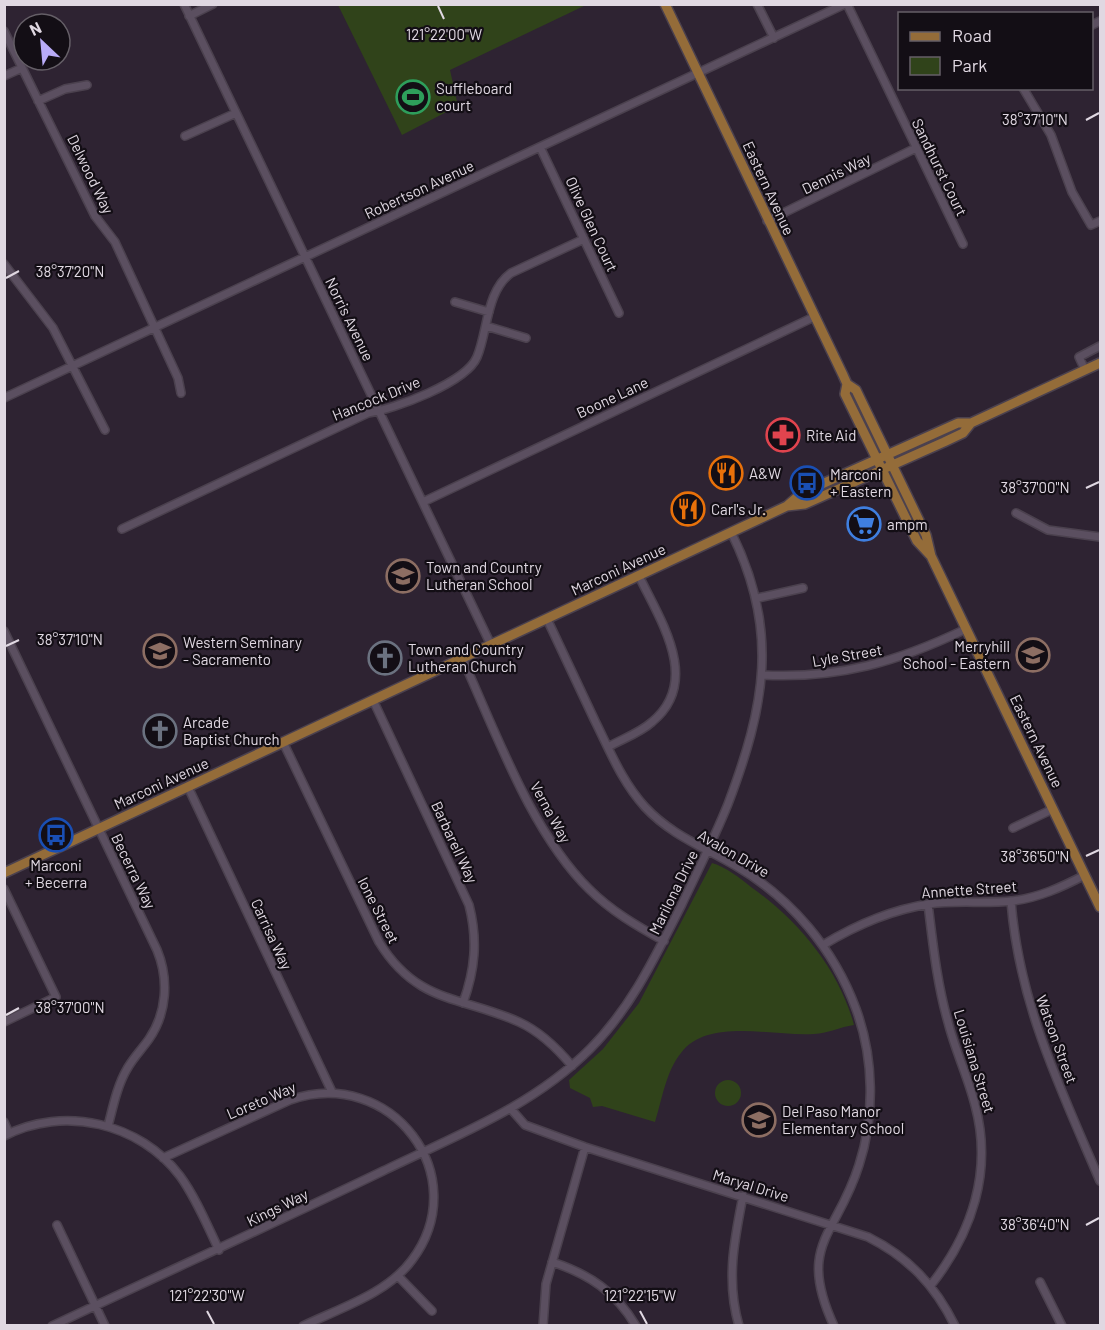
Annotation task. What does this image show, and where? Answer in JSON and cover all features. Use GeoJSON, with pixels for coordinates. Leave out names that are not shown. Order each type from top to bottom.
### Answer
{"type":"FeatureCollection","features":[{"type":"Feature","properties":{"kind":"main road","name":"Eastern Avenue"},"geometry":{"type":"LineString","coordinates":[[665,4],[847,384],[856,390],[926,535],[931,556],[1101,907]]}},
{"type":"Feature","properties":{"kind":"main road","name":"Marconi Avenue"},"geometry":{"type":"LineString","coordinates":[[4,873],[787,506],[802,493],[958,423],[970,423],[1101,363]]}},
{"type":"Feature","properties":{"kind":"main road","name":"Eastern Avenue"},"geometry":{"type":"LineString","coordinates":[[847,384],[845,394],[882,470],[917,541],[931,556]]}},
{"type":"Feature","properties":{"kind":"main road","name":"Marconi Avenue"},"geometry":{"type":"LineString","coordinates":[[787,506],[806,504],[963,434],[970,423]]}},
{"type":"Feature","properties":{"kind":"street","name":"Norris Avenue"},"geometry":{"type":"LineString","coordinates":[[184,4],[491,645]]}},
{"type":"Feature","properties":{"kind":"street"},"geometry":{"type":"LineString","coordinates":[[189,16],[213,4]]}},
{"type":"Feature","properties":{"kind":"street"},"geometry":{"type":"LineString","coordinates":[[757,4],[774,38]]}},
{"type":"Feature","properties":{"kind":"street","name":"Robertson Avenue"},"geometry":{"type":"LineString","coordinates":[[4,398],[846,4]]}},
{"type":"Feature","properties":{"kind":"street","name":"Sandhurst Court"},"geometry":{"type":"LineString","coordinates":[[846,4],[963,244]]}},
{"type":"Feature","properties":{"kind":"street","name":"Delwood Way"},"geometry":{"type":"LineString","coordinates":[[4,31],[12,47]]}},
{"type":"Feature","properties":{"kind":"street","name":"Delwood Way"},"geometry":{"type":"LineString","coordinates":[[24,72],[95,216],[115,242],[178,378],[181,393]]}},
{"type":"Feature","properties":{"kind":"street"},"geometry":{"type":"LineString","coordinates":[[38,101],[65,89],[87,85]]}},
{"type":"Feature","properties":{"kind":"street"},"geometry":{"type":"LineString","coordinates":[[1024,90],[1051,135],[1079,205],[1091,225],[1101,220]]}},
{"type":"Feature","properties":{"kind":"street"},"geometry":{"type":"LineString","coordinates":[[185,136],[236,113]]}},
{"type":"Feature","properties":{"kind":"street","name":"Olive Glen Court"},"geometry":{"type":"LineString","coordinates":[[540,147],[619,313]]}},
{"type":"Feature","properties":{"kind":"street","name":"Dennis Way"},"geometry":{"type":"LineString","coordinates":[[767,221],[916,148]]}},
{"type":"Feature","properties":{"kind":"street","name":"Hancock Drive"},"geometry":{"type":"LineString","coordinates":[[122,529],[368,413],[389,410],[465,373],[477,357],[498,288],[508,276],[584,239]]}},
{"type":"Feature","properties":{"kind":"street"},"geometry":{"type":"LineString","coordinates":[[4,264],[53,328],[105,430]]}},
{"type":"Feature","properties":{"kind":"street"},"geometry":{"type":"LineString","coordinates":[[455,302],[489,312]]}},
{"type":"Feature","properties":{"kind":"street","name":"Boone Lane"},"geometry":{"type":"LineString","coordinates":[[423,502],[814,317]]}},
{"type":"Feature","properties":{"kind":"street"},"geometry":{"type":"LineString","coordinates":[[486,326],[526,338]]}},
{"type":"Feature","properties":{"kind":"street"},"geometry":{"type":"LineString","coordinates":[[1085,370],[1079,357],[1101,346]]}},
{"type":"Feature","properties":{"kind":"street"},"geometry":{"type":"LineString","coordinates":[[1016,513],[1048,530],[1097,536]]}},
{"type":"Feature","properties":{"kind":"street","name":"Marilona Drive"},"geometry":{"type":"LineString","coordinates":[[511,1109],[541,1091],[572,1066],[619,1016],[648,973],[708,852],[743,763],[754,722],[762,675],[763,636],[758,598],[731,532]]}},
{"type":"Feature","properties":{"kind":"street"},"geometry":{"type":"LineString","coordinates":[[608,747],[644,729],[659,716],[669,703],[676,682],[673,648],[639,576]]}},
{"type":"Feature","properties":{"kind":"street"},"geometry":{"type":"LineString","coordinates":[[758,598],[803,588]]}},
{"type":"Feature","properties":{"kind":"street","name":"Avalon Drive"},"geometry":{"type":"LineString","coordinates":[[547,618],[622,776],[645,807],[674,833],[734,865],[770,889],[799,915],[823,945],[843,979],[859,1017],[870,1082],[869,1118],[859,1166],[820,1251],[818,1274],[821,1298],[834,1326]]}},
{"type":"Feature","properties":{"kind":"street","name":"Lyle Street"},"geometry":{"type":"LineString","coordinates":[[762,675],[810,676],[858,670],[904,657],[966,629]]}},
{"type":"Feature","properties":{"kind":"street","name":"Becerra Way"},"geometry":{"type":"LineString","coordinates":[[4,631],[157,950],[165,988],[156,1027],[123,1077],[108,1126]]}},
{"type":"Feature","properties":{"kind":"street","name":"Verna Way"},"geometry":{"type":"LineString","coordinates":[[462,658],[532,810],[561,858],[611,909],[664,941]]}},
{"type":"Feature","properties":{"kind":"street","name":"Barbarell Way"},"geometry":{"type":"LineString","coordinates":[[373,700],[468,905],[474,932],[475,959],[463,1003]]}},
{"type":"Feature","properties":{"kind":"street","name":"Ione Street"},"geometry":{"type":"LineString","coordinates":[[283,742],[386,953],[411,980],[427,990],[498,1014],[532,1029],[554,1046],[572,1066]]}},
{"type":"Feature","properties":{"kind":"street","name":"Carrisa Way"},"geometry":{"type":"LineString","coordinates":[[188,787],[333,1092]]}},
{"type":"Feature","properties":{"kind":"street"},"geometry":{"type":"LineString","coordinates":[[1013,828],[1053,809]]}},
{"type":"Feature","properties":{"kind":"street","name":"Annette Street"},"geometry":{"type":"LineString","coordinates":[[823,945],[875,918],[928,904],[1011,901],[1056,889],[1085,875]]}},
{"type":"Feature","properties":{"kind":"street"},"geometry":{"type":"LineString","coordinates":[[4,889],[56,997],[4,1022]]}},
{"type":"Feature","properties":{"kind":"street","name":"Watson Street"},"geometry":{"type":"LineString","coordinates":[[1011,901],[1016,951],[1035,1026],[1101,1181]]}},
{"type":"Feature","properties":{"kind":"street","name":"Louisiana Street"},"geometry":{"type":"LineString","coordinates":[[928,904],[941,993],[956,1051],[976,1107],[983,1156],[980,1183],[970,1220],[957,1247],[931,1285]]}},
{"type":"Feature","properties":{"kind":"street","name":"Loreto Way"},"geometry":{"type":"LineString","coordinates":[[164,1158],[290,1100],[311,1094],[333,1092],[366,1099],[392,1113],[405,1125],[421,1152],[433,1195],[430,1221],[418,1251],[398,1276],[379,1289],[303,1326]]}},
{"type":"Feature","properties":{"kind":"street","name":"Maryal Drive"},"geometry":{"type":"LineString","coordinates":[[511,1109],[525,1125],[585,1147],[831,1224],[883,1244],[907,1260],[931,1285],[955,1326]]}},
{"type":"Feature","properties":{"kind":"street","name":"Kings Way"},"geometry":{"type":"LineString","coordinates":[[52,1326],[219,1250],[511,1109]]}},
{"type":"Feature","properties":{"kind":"street"},"geometry":{"type":"LineString","coordinates":[[4,1122],[7,1134],[39,1123],[63,1120],[108,1126],[136,1138],[164,1158],[192,1195],[219,1250]]}},
{"type":"Feature","properties":{"kind":"street"},"geometry":{"type":"LineString","coordinates":[[543,1326],[543,1301],[552,1262],[585,1147]]}},
{"type":"Feature","properties":{"kind":"street"},"geometry":{"type":"LineString","coordinates":[[739,1326],[733,1303],[731,1265],[743,1196]]}},
{"type":"Feature","properties":{"kind":"street"},"geometry":{"type":"LineString","coordinates":[[57,1225],[105,1326]]}},
{"type":"Feature","properties":{"kind":"street"},"geometry":{"type":"LineString","coordinates":[[552,1262],[581,1273],[604,1287],[622,1305],[636,1326]]}},
{"type":"Feature","properties":{"kind":"street"},"geometry":{"type":"LineString","coordinates":[[398,1276],[432,1311]]}},
{"type":"Feature","properties":{"kind":"street"},"geometry":{"type":"LineString","coordinates":[[1040,1282],[1062,1326]]}},
{"type":"Feature","properties":{"kind":"green space"},"geometry":{"type":"Polygon","coordinates":[[[338,5],[586,5],[450,70],[458,106],[402,135],[338,5]]]}},
{"type":"Feature","properties":{"kind":"green space"},"geometry":{"type":"Polygon","coordinates":[[[712,863],[742,880],[768,900],[800,930],[827,965],[838,984],[854,1025],[814,1034],[743,1031],[708,1035],[693,1042],[676,1060],[668,1077],[655,1122],[602,1106],[593,1107],[590,1098],[570,1088],[569,1080],[603,1049],[639,1003],[712,863]]]}},
{"type":"Feature","properties":{"kind":"green space"},"geometry":{"type":"Polygon","coordinates":[[[728,1080],[737,1084],[741,1093],[737,1102],[728,1106],[719,1102],[715,1093],[719,1084],[728,1080]]]}},
{"type":"Feature","properties":{"kind":"place","name":"Suffleboard court"},"geometry":{"type":"Point","coordinates":[413,97]}},
{"type":"Feature","properties":{"kind":"place","name":"Rite Aid"},"geometry":{"type":"Point","coordinates":[783,435]}},
{"type":"Feature","properties":{"kind":"place","name":"A&W"},"geometry":{"type":"Point","coordinates":[726,473]}},
{"type":"Feature","properties":{"kind":"place","name":"Marconi + Eastern"},"geometry":{"type":"Point","coordinates":[807,483]}},
{"type":"Feature","properties":{"kind":"place","name":"Carl's Jr."},"geometry":{"type":"Point","coordinates":[688,509]}},
{"type":"Feature","properties":{"kind":"place","name":"ampm"},"geometry":{"type":"Point","coordinates":[864,524]}},
{"type":"Feature","properties":{"kind":"place","name":"Town and Country Lutheran School"},"geometry":{"type":"Point","coordinates":[403,576]}},
{"type":"Feature","properties":{"kind":"place","name":"Western Seminary - Sacramento"},"geometry":{"type":"Point","coordinates":[160,651]}},
{"type":"Feature","properties":{"kind":"place","name":"Merryhill School - Eastern"},"geometry":{"type":"Point","coordinates":[1033,655]}},
{"type":"Feature","properties":{"kind":"place","name":"Town and Country Lutheran Church"},"geometry":{"type":"Point","coordinates":[385,658]}},
{"type":"Feature","properties":{"kind":"place","name":"Arcade Baptist Church"},"geometry":{"type":"Point","coordinates":[160,731]}},
{"type":"Feature","properties":{"kind":"place","name":"Marconi + Becerra"},"geometry":{"type":"Point","coordinates":[56,835]}},
{"type":"Feature","properties":{"kind":"place","name":"Del Paso Manor Elementary School"},"geometry":{"type":"Point","coordinates":[759,1120]}}]}
